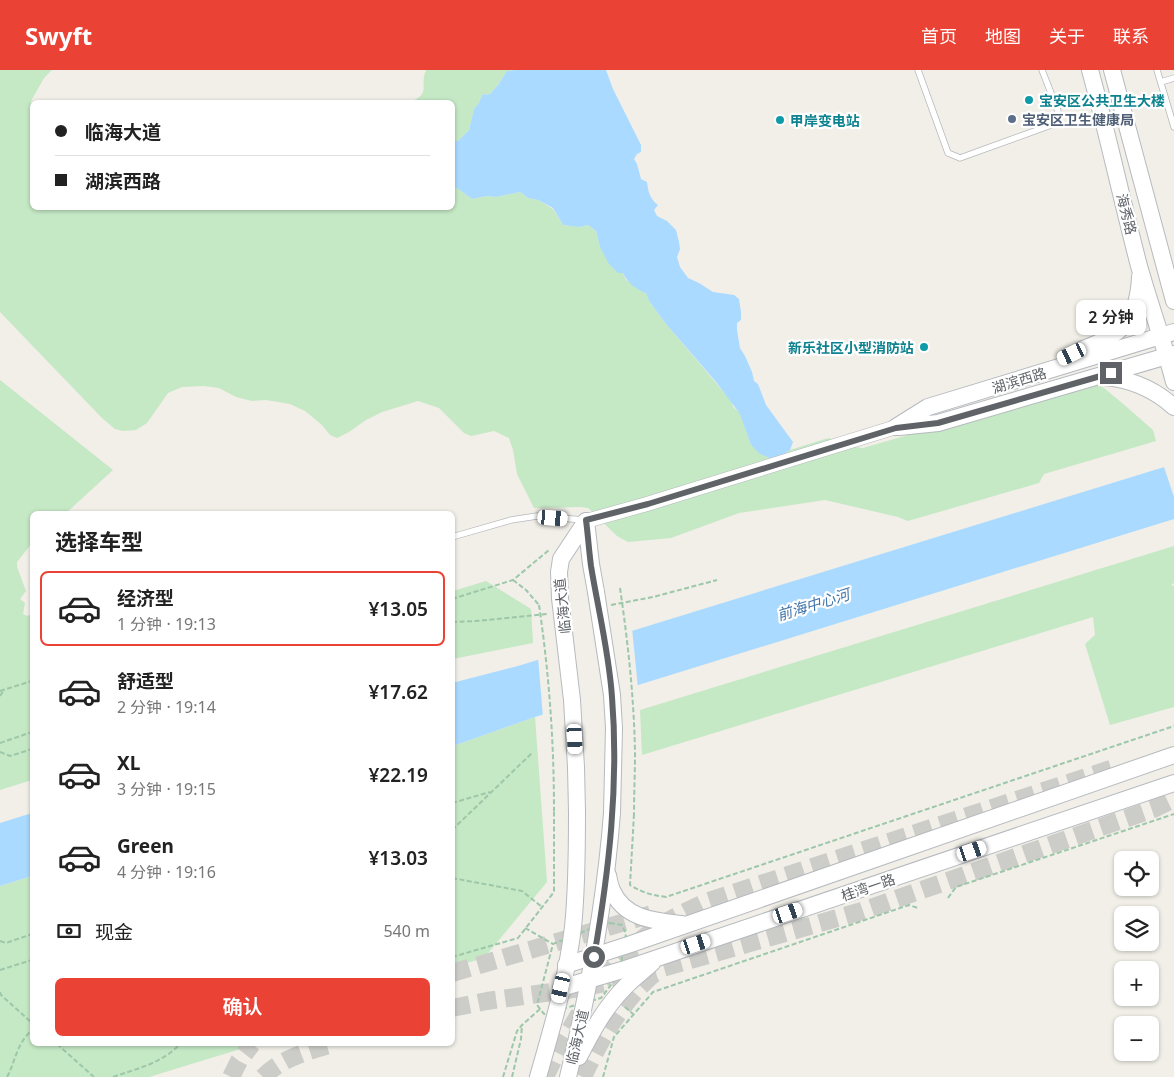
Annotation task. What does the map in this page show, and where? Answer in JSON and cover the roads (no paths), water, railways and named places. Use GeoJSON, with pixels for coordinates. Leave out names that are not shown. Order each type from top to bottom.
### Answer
{"type":"FeatureCollection","features":[{"type":"Feature","properties":{"kind":"main road","name":"海秀路"},"geometry":{"type":"LineString","coordinates":[[1090,70],[1140,267],[1168,334],[1174,382]]}},
{"type":"Feature","properties":{"kind":"main road","name":"海秀路"},"geometry":{"type":"LineString","coordinates":[[1114,70],[1162,261],[1174,300]]}},
{"type":"Feature","properties":{"kind":"main road"},"geometry":{"type":"LineString","coordinates":[[1134,243],[1136,247],[1146,251],[1153,248],[1157,240]]}},
{"type":"Feature","properties":{"kind":"main road"},"geometry":{"type":"LineString","coordinates":[[1162,261],[1174,275]]}},
{"type":"Feature","properties":{"kind":"main road"},"geometry":{"type":"LineString","coordinates":[[1022,379],[1072,354],[1102,343],[1115,334],[1127,322],[1133,312],[1138,293],[1140,267]]}},
{"type":"Feature","properties":{"kind":"main road","name":"湖滨西路"},"geometry":{"type":"LineString","coordinates":[[896,428],[928,407],[1168,334]]}},
{"type":"Feature","properties":{"kind":"main road","name":"湖滨西路"},"geometry":{"type":"LineString","coordinates":[[896,428],[938,423],[1171,355]]}},
{"type":"Feature","properties":{"kind":"main road"},"geometry":{"type":"LineString","coordinates":[[1097,377],[1111,378],[1140,385],[1166,399],[1174,407]]}},
{"type":"Feature","properties":{"kind":"main road","name":"临海大道"},"geometry":{"type":"LineString","coordinates":[[569,1077],[594,957],[607,869],[612,813],[614,728],[612,695],[591,564],[586,520]]}},
{"type":"Feature","properties":{"kind":"main road","name":"临海大道"},"geometry":{"type":"LineString","coordinates":[[538,1077],[566,966],[573,926],[576,893],[576,768],[572,700],[558,572],[562,559],[586,520]]}},
{"type":"Feature","properties":{"kind":"main road","name":"桂湾一路"},"geometry":{"type":"LineString","coordinates":[[566,966],[1174,756]]}},
{"type":"Feature","properties":{"kind":"main road","name":"桂湾一路"},"geometry":{"type":"LineString","coordinates":[[561,988],[660,957],[1174,783]]}},
{"type":"Feature","properties":{"kind":"main road"},"geometry":{"type":"LineString","coordinates":[[607,869],[611,889],[625,909],[648,919],[686,925]]}},
{"type":"Feature","properties":{"kind":"main road"},"geometry":{"type":"LineString","coordinates":[[569,1077],[591,1032],[614,998],[660,957]]}},
{"type":"Feature","properties":{"kind":"street","name":"湖滨西路"},"geometry":{"type":"LineString","coordinates":[[586,520],[648,504],[896,428]]}},
{"type":"Feature","properties":{"kind":"lane"},"geometry":{"type":"LineString","coordinates":[[918,70],[948,153],[960,158],[1054,124],[1058,111],[1042,70]]}},
{"type":"Feature","properties":{"kind":"lane"},"geometry":{"type":"LineString","coordinates":[[1157,70],[1174,127]]}},
{"type":"Feature","properties":{"kind":"lane"},"geometry":{"type":"LineString","coordinates":[[1161,82],[1174,78]]}},
{"type":"Feature","properties":{"kind":"lane"},"geometry":{"type":"LineString","coordinates":[[455,536],[511,520],[537,516],[586,520]]}},
{"type":"Feature","properties":{"kind":"water"},"geometry":{"type":"Polygon","coordinates":[[[606,70],[613,89],[641,145],[641,152],[634,159],[641,179],[647,182],[650,195],[658,205],[654,210],[657,216],[667,221],[676,230],[680,249],[677,257],[680,267],[688,278],[713,292],[734,295],[739,299],[741,320],[737,323],[737,330],[740,348],[766,405],[793,442],[790,450],[775,460],[760,454],[751,445],[740,414],[716,382],[666,324],[649,301],[646,293],[633,286],[623,273],[618,273],[609,264],[600,247],[596,231],[588,225],[579,227],[563,225],[553,208],[538,200],[528,198],[520,192],[472,199],[455,188],[455,141],[458,141],[469,130],[474,109],[482,95],[490,94],[507,71],[606,70]]]}},
{"type":"Feature","properties":{"kind":"water","name":"前海中心河"},"geometry":{"type":"Polygon","coordinates":[[[1174,464],[1174,519],[535,717],[455,745],[455,682],[518,666],[1174,464]]]}},
{"type":"Feature","properties":{"kind":"water"},"geometry":{"type":"Polygon","coordinates":[[[30,814],[30,877],[0,886],[0,823],[30,814]]]}},
{"type":"Feature","properties":{"kind":"tunnel"},"geometry":{"type":"LineString","coordinates":[[602,980],[648,934],[667,921],[706,902],[1114,768]]}},
{"type":"Feature","properties":{"kind":"tunnel"},"geometry":{"type":"LineString","coordinates":[[455,1007],[580,988],[624,979],[862,911],[1153,809],[1174,799]]}},
{"type":"Feature","properties":{"kind":"tunnel"},"geometry":{"type":"LineString","coordinates":[[455,972],[652,914]]}},
{"type":"Feature","properties":{"kind":"tunnel"},"geometry":{"type":"LineString","coordinates":[[583,1077],[597,1048],[623,1007],[633,994],[656,972]]}},
{"type":"Feature","properties":{"kind":"tunnel"},"geometry":{"type":"LineString","coordinates":[[545,1077],[559,1048],[583,1008]]}},
{"type":"Feature","properties":{"kind":"tunnel"},"geometry":{"type":"LineString","coordinates":[[231,1077],[239,1061],[250,1046]]}},
{"type":"Feature","properties":{"kind":"tunnel"},"geometry":{"type":"LineString","coordinates":[[263,1077],[270,1070],[287,1060],[327,1046]]}},
{"type":"Feature","properties":{"kind":"place","name":"宝安区公共卫生大楼"},"geometry":{"type":"Point","coordinates":[1029,100]}},
{"type":"Feature","properties":{"kind":"place","name":"宝安区卫生健康局"},"geometry":{"type":"Point","coordinates":[1012,119]}},
{"type":"Feature","properties":{"kind":"place","name":"甲岸变电站"},"geometry":{"type":"Point","coordinates":[780,120]}},
{"type":"Feature","properties":{"kind":"place","name":"新乐社区小型消防站"},"geometry":{"type":"Point","coordinates":[924,347]}}]}
